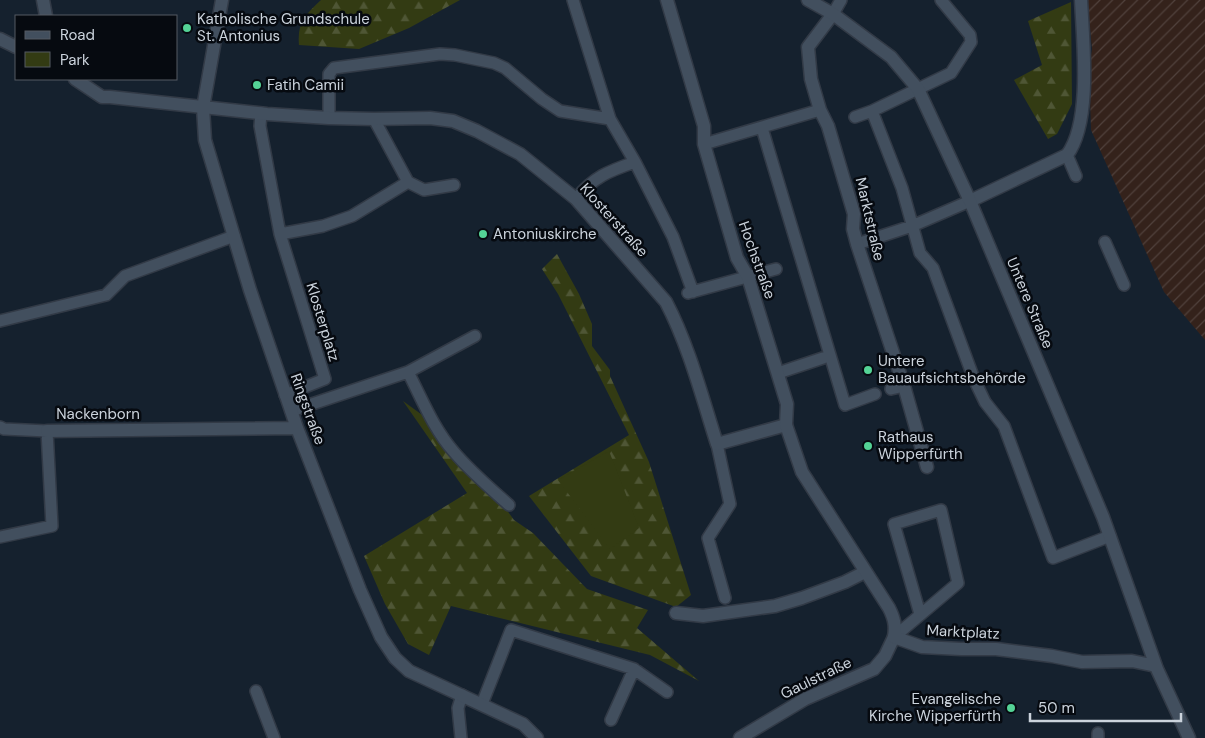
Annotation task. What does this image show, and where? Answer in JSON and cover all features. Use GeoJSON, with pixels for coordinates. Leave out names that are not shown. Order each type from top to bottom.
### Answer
{"type":"FeatureCollection","features":[{"type":"Feature","properties":{"kind":"street"},"geometry":{"type":"LineString","coordinates":[[43,0],[46,15]]}},
{"type":"Feature","properties":{"kind":"street","name":"Ringstraße"},"geometry":{"type":"LineString","coordinates":[[222,0],[203,108],[205,140],[285,395],[360,590],[381,637],[395,658],[409,671],[523,724],[537,738]]}},
{"type":"Feature","properties":{"kind":"street","name":"Hochstraße"},"geometry":{"type":"LineString","coordinates":[[667,0],[704,126],[704,144],[737,258],[748,277],[787,404],[786,425],[802,472],[865,572]]}},
{"type":"Feature","properties":{"kind":"street","name":"Untere Straße"},"geometry":{"type":"LineString","coordinates":[[808,0],[833,14],[891,57],[918,89],[970,201],[1110,536],[1156,666],[1189,738]]}},
{"type":"Feature","properties":{"kind":"street"},"geometry":{"type":"LineString","coordinates":[[970,201],[1067,155],[1073,147],[1083,107],[1084,59],[1081,0]]}},
{"type":"Feature","properties":{"kind":"street","name":"Marktstraße"},"geometry":{"type":"LineString","coordinates":[[833,14],[808,47],[811,80],[820,110],[828,126],[854,214],[853,229],[857,244],[904,386],[927,466]]}},
{"type":"Feature","properties":{"kind":"street"},"geometry":{"type":"LineString","coordinates":[[0,39],[15,46]]}},
{"type":"Feature","properties":{"kind":"street","name":"Klosterstraße"},"geometry":{"type":"LineString","coordinates":[[76,80],[102,97],[203,108],[329,118],[430,118],[453,121],[477,131],[520,154],[576,199],[666,302],[695,376],[717,444]]}},
{"type":"Feature","properties":{"kind":"street"},"geometry":{"type":"LineString","coordinates":[[717,444],[786,425]]}},
{"type":"Feature","properties":{"kind":"street","name":"Nackenborn"},"geometry":{"type":"LineString","coordinates":[[47,431],[297,428]]}},
{"type":"Feature","properties":{"kind":"street"},"geometry":{"type":"LineString","coordinates":[[676,614],[703,616],[775,606],[845,582],[865,572],[890,608],[896,627],[894,637]]}},
{"type":"Feature","properties":{"kind":"street","name":"Marktplatz"},"geometry":{"type":"LineString","coordinates":[[894,637],[922,647],[996,648],[1082,662],[1132,661],[1156,666]]}},
{"type":"Feature","properties":{"kind":"street","name":"Gaulstraße"},"geometry":{"type":"LineString","coordinates":[[740,738],[805,700],[874,669],[886,656],[894,637]]}},
{"type":"Feature","properties":{"kind":"street"},"geometry":{"type":"LineString","coordinates":[[1132,661],[1146,639]]}},
{"type":"Feature","properties":{"kind":"lane"},"geometry":{"type":"LineString","coordinates":[[573,0],[610,119],[635,162],[673,237],[691,292],[776,269]]}},
{"type":"Feature","properties":{"kind":"lane"},"geometry":{"type":"LineString","coordinates":[[833,14],[841,0]]}},
{"type":"Feature","properties":{"kind":"lane"},"geometry":{"type":"LineString","coordinates":[[854,117],[951,73],[971,42],[970,36],[941,0]]}},
{"type":"Feature","properties":{"kind":"lane"},"geometry":{"type":"LineString","coordinates":[[329,118],[329,74],[334,68],[440,54],[494,63],[505,68],[542,100],[560,111],[610,119]]}},
{"type":"Feature","properties":{"kind":"lane"},"geometry":{"type":"LineString","coordinates":[[704,144],[820,110]]}},
{"type":"Feature","properties":{"kind":"lane"},"geometry":{"type":"LineString","coordinates":[[872,110],[902,188],[920,253],[933,268],[974,379],[985,402],[1004,426],[1053,558],[1110,536]]}},
{"type":"Feature","properties":{"kind":"lane","name":"Klosterplatz"},"geometry":{"type":"LineString","coordinates":[[264,114],[260,126],[280,234],[325,379],[285,395]]}},
{"type":"Feature","properties":{"kind":"lane"},"geometry":{"type":"LineString","coordinates":[[374,119],[408,182],[424,190],[454,185]]}},
{"type":"Feature","properties":{"kind":"lane"},"geometry":{"type":"LineString","coordinates":[[762,128],[798,262],[845,405],[875,394]]}},
{"type":"Feature","properties":{"kind":"lane"},"geometry":{"type":"LineString","coordinates":[[1067,155],[1076,176]]}},
{"type":"Feature","properties":{"kind":"lane"},"geometry":{"type":"LineString","coordinates":[[576,199],[586,186],[606,172],[635,162]]}},
{"type":"Feature","properties":{"kind":"lane"},"geometry":{"type":"LineString","coordinates":[[280,234],[322,226],[352,216],[408,182]]}},
{"type":"Feature","properties":{"kind":"lane"},"geometry":{"type":"LineString","coordinates":[[857,244],[912,226],[970,201]]}},
{"type":"Feature","properties":{"kind":"lane"},"geometry":{"type":"LineString","coordinates":[[0,321],[106,295],[125,276],[234,236]]}},
{"type":"Feature","properties":{"kind":"lane"},"geometry":{"type":"LineString","coordinates":[[1105,242],[1124,285]]}},
{"type":"Feature","properties":{"kind":"lane"},"geometry":{"type":"LineString","coordinates":[[291,411],[408,372],[475,336]]}},
{"type":"Feature","properties":{"kind":"lane"},"geometry":{"type":"LineString","coordinates":[[778,373],[823,358]]}},
{"type":"Feature","properties":{"kind":"lane"},"geometry":{"type":"LineString","coordinates":[[408,372],[431,419],[453,451],[509,505]]}},
{"type":"Feature","properties":{"kind":"lane"},"geometry":{"type":"LineString","coordinates":[[891,389],[904,386]]}},
{"type":"Feature","properties":{"kind":"lane"},"geometry":{"type":"LineString","coordinates":[[0,427],[4,429],[47,431]]}},
{"type":"Feature","properties":{"kind":"lane","name":"Nackenborn"},"geometry":{"type":"LineString","coordinates":[[0,537],[52,526],[47,431]]}},
{"type":"Feature","properties":{"kind":"lane"},"geometry":{"type":"LineString","coordinates":[[717,444],[730,504],[708,538],[725,598]]}},
{"type":"Feature","properties":{"kind":"lane"},"geometry":{"type":"LineString","coordinates":[[894,637],[958,583],[941,510],[894,524],[920,614]]}},
{"type":"Feature","properties":{"kind":"lane"},"geometry":{"type":"LineString","coordinates":[[482,704],[511,630],[634,669],[667,692]]}},
{"type":"Feature","properties":{"kind":"lane"},"geometry":{"type":"LineString","coordinates":[[611,720],[634,669]]}},
{"type":"Feature","properties":{"kind":"lane"},"geometry":{"type":"LineString","coordinates":[[256,692],[274,738]]}},
{"type":"Feature","properties":{"kind":"lane"},"geometry":{"type":"LineString","coordinates":[[462,695],[458,708],[462,738]]}},
{"type":"Feature","properties":{"kind":"shaded area"},"geometry":{"type":"Polygon","coordinates":[[[1087,0],[1205,0],[1205,340],[1164,292],[1091,130],[1089,68],[1092,49],[1087,0]]]}},
{"type":"Feature","properties":{"kind":"green space"},"geometry":{"type":"Polygon","coordinates":[[[321,0],[460,0],[409,28],[359,49],[299,45],[299,31],[303,20],[321,0]]]}},
{"type":"Feature","properties":{"kind":"green space"},"geometry":{"type":"Polygon","coordinates":[[[1071,2],[1072,104],[1057,134],[1048,139],[1014,80],[1042,65],[1028,21],[1071,2]]]}},
{"type":"Feature","properties":{"kind":"green space"},"geometry":{"type":"Polygon","coordinates":[[[557,254],[579,294],[592,324],[592,346],[610,370],[610,376],[649,462],[691,595],[676,607],[591,576],[529,496],[629,435],[558,294],[542,269],[557,254]]]}},
{"type":"Feature","properties":{"kind":"green space"},"geometry":{"type":"Polygon","coordinates":[[[403,401],[425,417],[486,481],[514,520],[533,533],[587,589],[648,610],[637,628],[699,681],[650,655],[451,606],[429,655],[408,644],[385,604],[364,556],[467,493],[403,401]]]}},
{"type":"Feature","properties":{"kind":"green space"},"geometry":{"type":"Polygon","coordinates":[[[609,451],[639,528],[610,549],[558,480],[609,451]]]}},
{"type":"Feature","properties":{"kind":"place","name":"Katholische Grundschule St. Antonius"},"geometry":{"type":"Point","coordinates":[187,28]}},
{"type":"Feature","properties":{"kind":"place","name":"Fatih Camii"},"geometry":{"type":"Point","coordinates":[257,85]}},
{"type":"Feature","properties":{"kind":"place","name":"Antoniuskirche"},"geometry":{"type":"Point","coordinates":[483,234]}},
{"type":"Feature","properties":{"kind":"place","name":"Untere Bauaufsichtsbehörde"},"geometry":{"type":"Point","coordinates":[868,370]}},
{"type":"Feature","properties":{"kind":"place","name":"Rathaus Wipperfürth"},"geometry":{"type":"Point","coordinates":[868,446]}},
{"type":"Feature","properties":{"kind":"place","name":"Evangelische Kirche Wipperfürth"},"geometry":{"type":"Point","coordinates":[1011,708]}}]}
